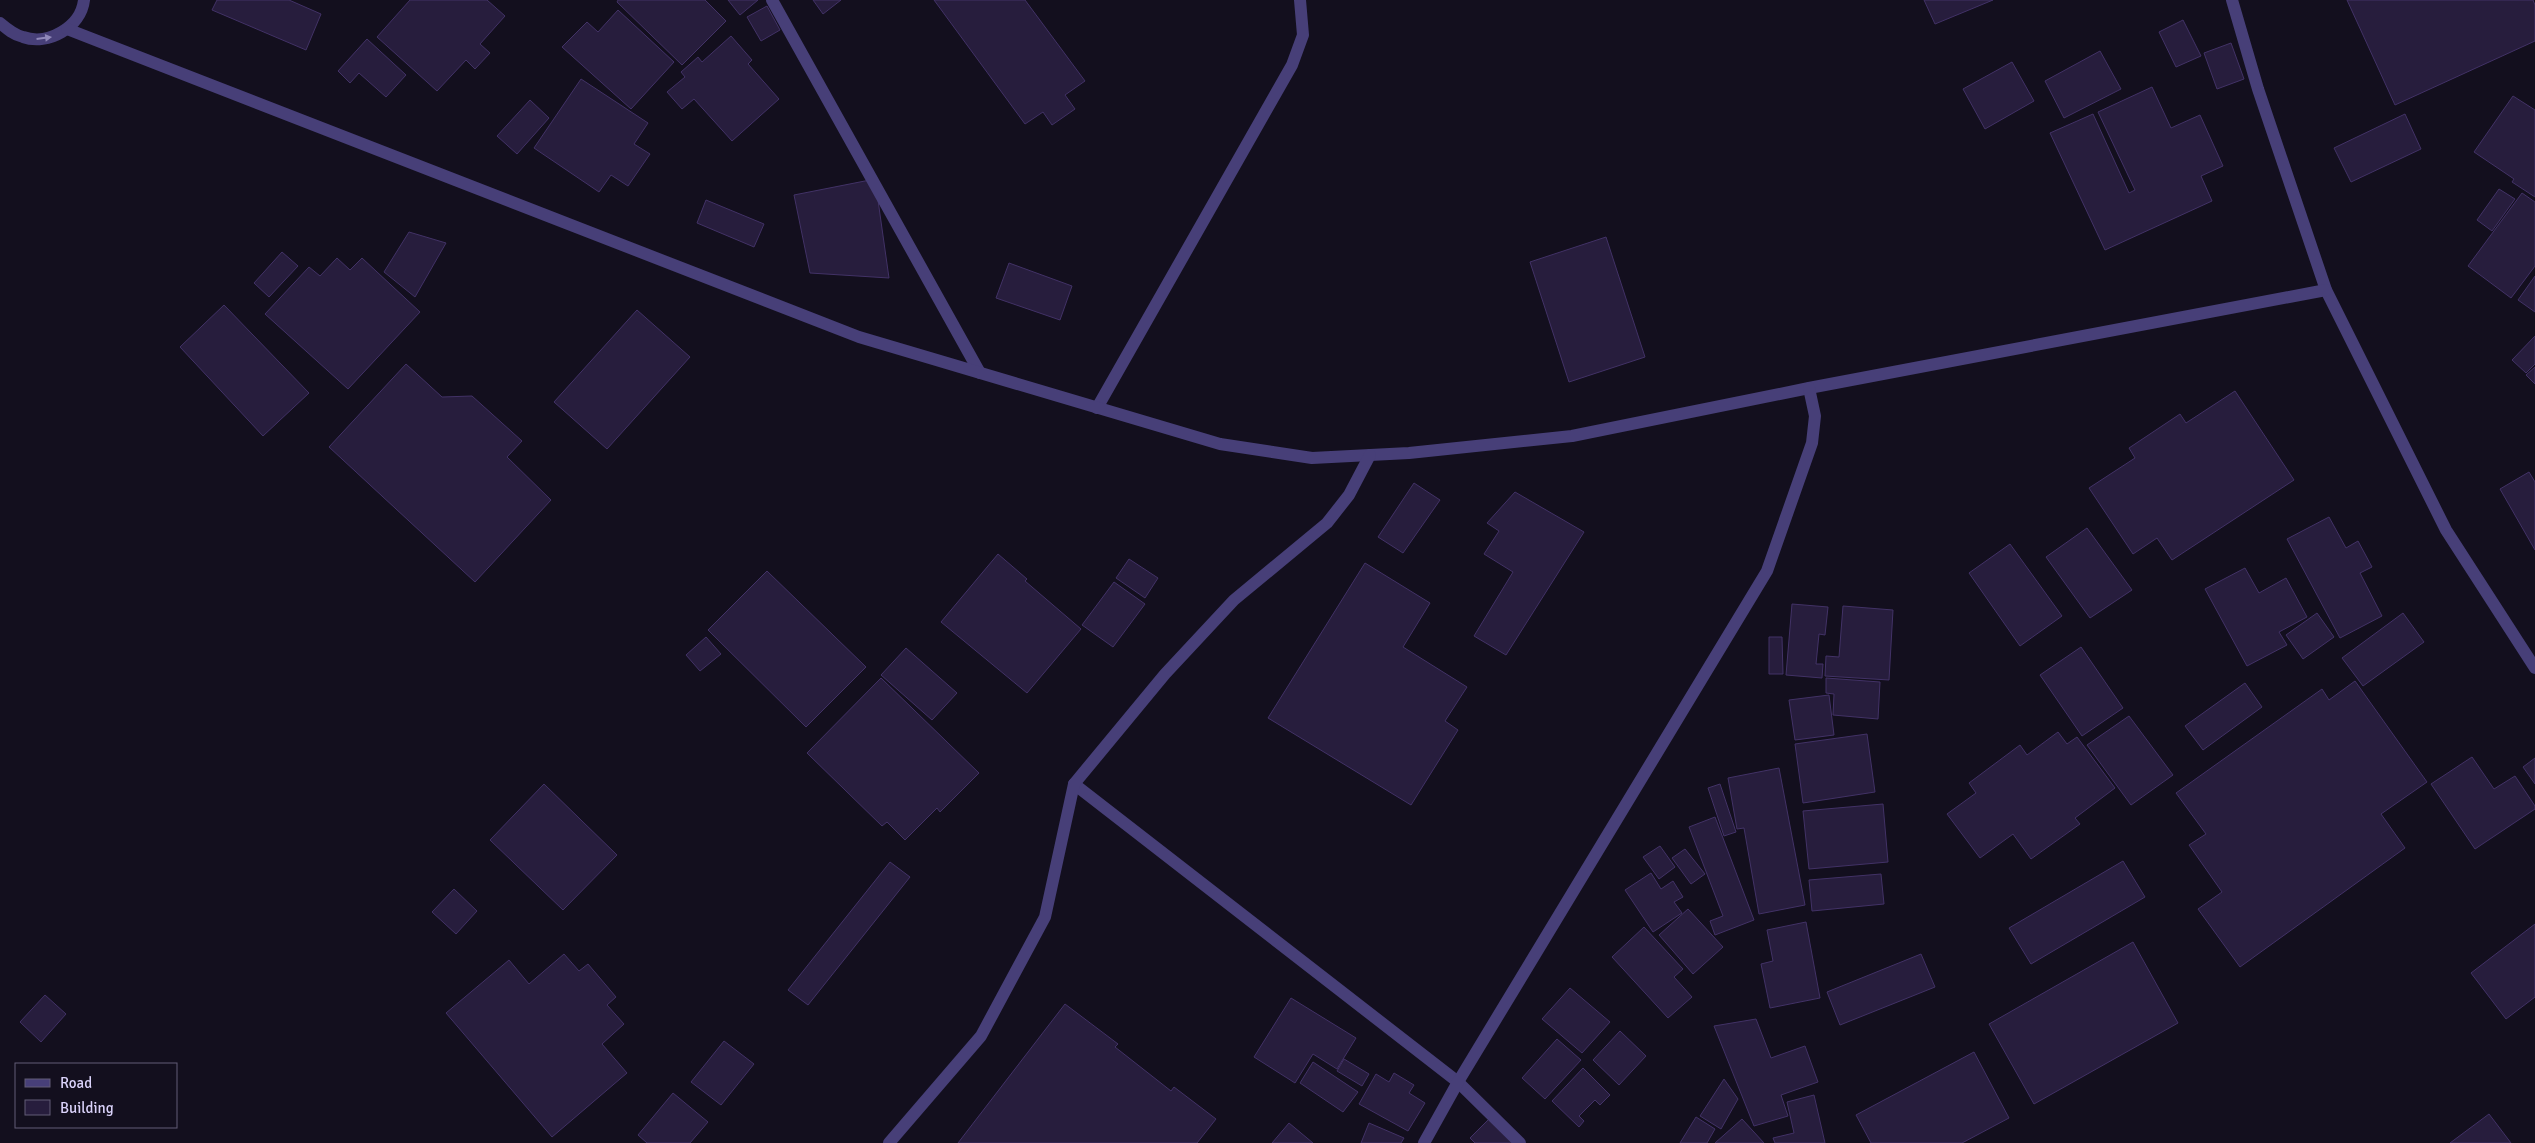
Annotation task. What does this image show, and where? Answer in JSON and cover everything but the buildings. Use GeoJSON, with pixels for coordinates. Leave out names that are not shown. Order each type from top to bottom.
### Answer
{"type":"FeatureCollection","features":[{"type":"Feature","properties":{"kind":"street"},"geometry":{"type":"LineString","coordinates":[[0,23],[9,31],[23,38],[38,40],[53,37],[67,29],[78,18],[84,0]]}},
{"type":"Feature","properties":{"kind":"street"},"geometry":{"type":"LineString","coordinates":[[772,0],[980,372]]}},
{"type":"Feature","properties":{"kind":"street"},"geometry":{"type":"LineString","coordinates":[[1097,408],[1292,65],[1303,35],[1300,0]]}},
{"type":"Feature","properties":{"kind":"street"},"geometry":{"type":"LineString","coordinates":[[2232,0],[2258,89],[2326,290],[2446,530],[2535,668]]}},
{"type":"Feature","properties":{"kind":"street"},"geometry":{"type":"LineString","coordinates":[[67,29],[859,337],[1220,444],[1312,458],[1409,453],[1572,436],[1809,388],[2326,290]]}},
{"type":"Feature","properties":{"kind":"street"},"geometry":{"type":"LineString","coordinates":[[1424,1143],[1458,1082],[1767,571],[1812,443],[1815,416],[1809,388]]}},
{"type":"Feature","properties":{"kind":"street"},"geometry":{"type":"LineString","coordinates":[[889,1143],[981,1036],[1045,917],[1074,784],[1165,674],[1234,600],[1327,523],[1349,496],[1370,454]]}},
{"type":"Feature","properties":{"kind":"street"},"geometry":{"type":"LineString","coordinates":[[1074,784],[1458,1082],[1520,1143]]}}]}
